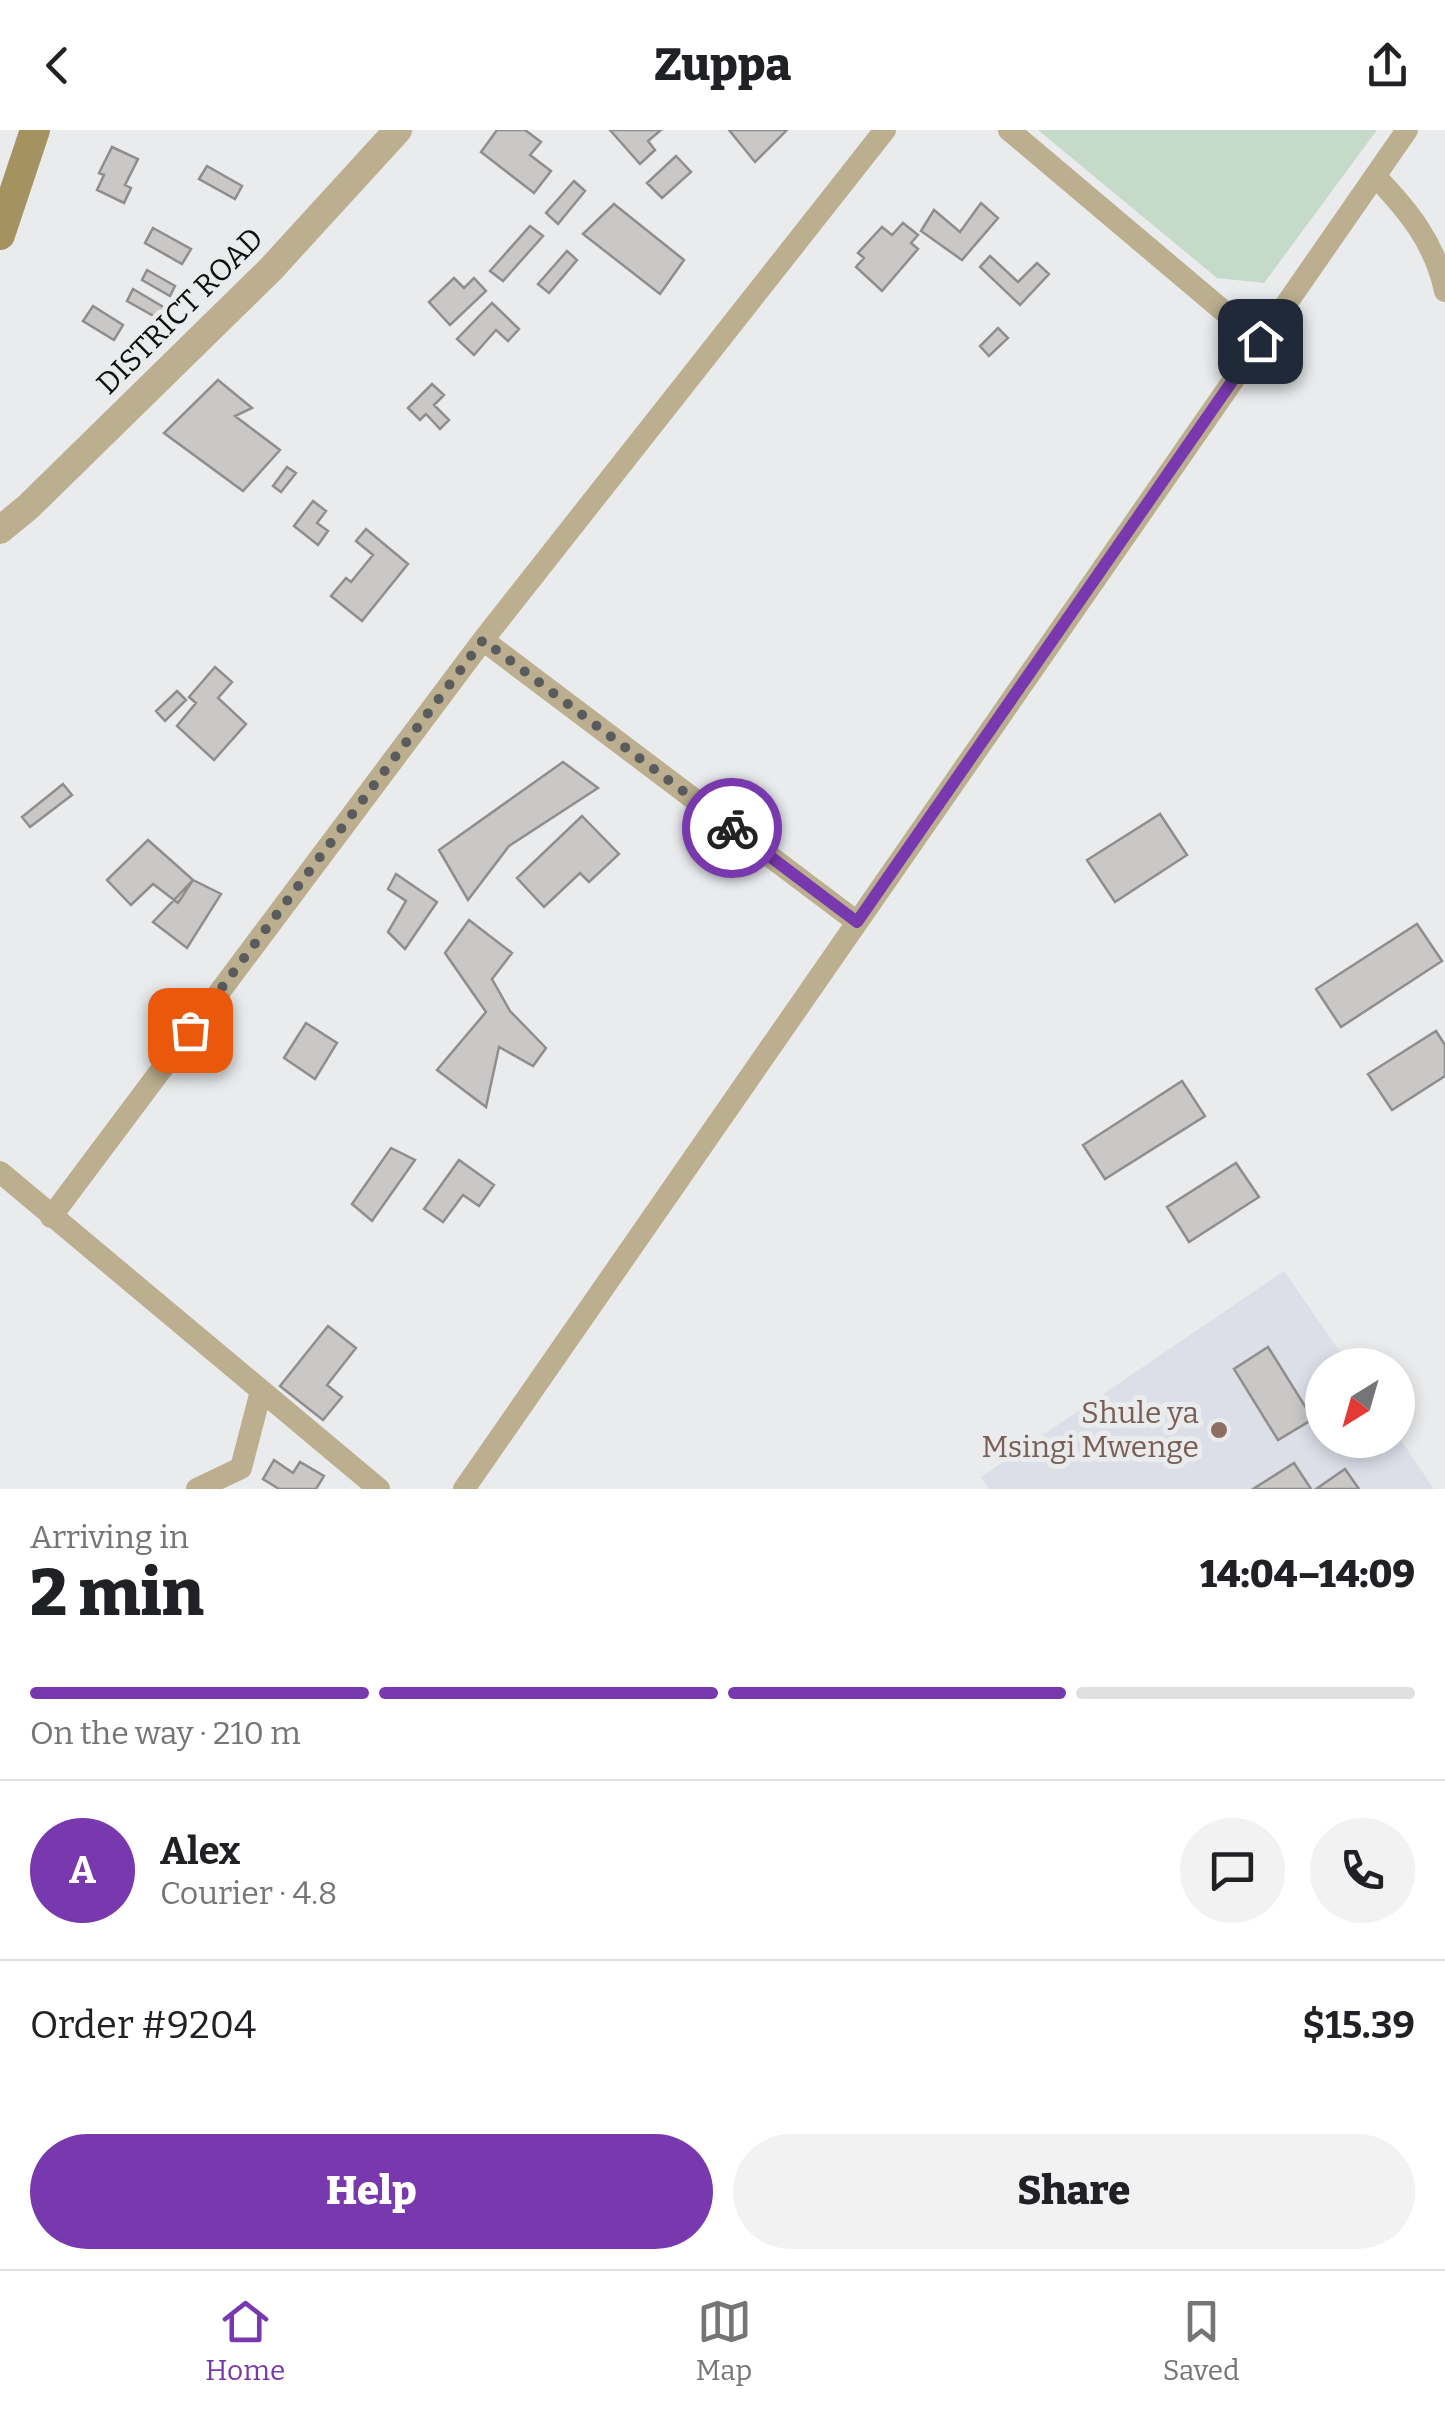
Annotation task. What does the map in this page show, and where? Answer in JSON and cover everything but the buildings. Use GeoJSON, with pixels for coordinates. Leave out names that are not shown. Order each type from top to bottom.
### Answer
{"type":"FeatureCollection","features":[{"type":"Feature","properties":{"kind":"main road"},"geometry":{"type":"LineString","coordinates":[[0,235],[35,130]]}},
{"type":"Feature","properties":{"kind":"street","name":"DISTRICT ROAD"},"geometry":{"type":"LineString","coordinates":[[0,530],[270,270],[398,130]]}},
{"type":"Feature","properties":{"kind":"street"},"geometry":{"type":"LineString","coordinates":[[51,1217],[483,640],[886,130]]}},
{"type":"Feature","properties":{"kind":"street"},"geometry":{"type":"LineString","coordinates":[[1009,130],[1260,341]]}},
{"type":"Feature","properties":{"kind":"street"},"geometry":{"type":"LineString","coordinates":[[464,1489],[1408,130]]}},
{"type":"Feature","properties":{"kind":"street"},"geometry":{"type":"LineString","coordinates":[[1375,176],[1406,208],[1432,248],[1445,291]]}},
{"type":"Feature","properties":{"kind":"street"},"geometry":{"type":"LineString","coordinates":[[483,640],[857,922]]}},
{"type":"Feature","properties":{"kind":"street"},"geometry":{"type":"LineString","coordinates":[[0,1172],[379,1489]]}},
{"type":"Feature","properties":{"kind":"street"},"geometry":{"type":"LineString","coordinates":[[197,1489],[245,1478],[261,1391]]}},
{"type":"Feature","properties":{"kind":"shaded area"},"geometry":{"type":"Polygon","coordinates":[[[1284,1271],[1337,1348],[1305,1348],[1305,1458],[1413,1458],[1434,1489],[989,1489],[981,1477],[1284,1271]]]}},
{"type":"Feature","properties":{"kind":"green space"},"geometry":{"type":"Polygon","coordinates":[[[1038,130],[1377,130],[1264,283],[1217,278],[1038,130]]]}},
{"type":"Feature","properties":{"kind":"way so far"},"geometry":{"type":"LineString","coordinates":[[190,1030],[483,640],[732,828]]}},
{"type":"Feature","properties":{"kind":"place","name":"Shule ya Msingi Mwenge"},"geometry":{"type":"Point","coordinates":[1219,1430]}},
{"type":"Feature","properties":{"kind":"route"},"geometry":{"type":"LineString","coordinates":[[732,828],[857,922],[1260,341]]}}]}
